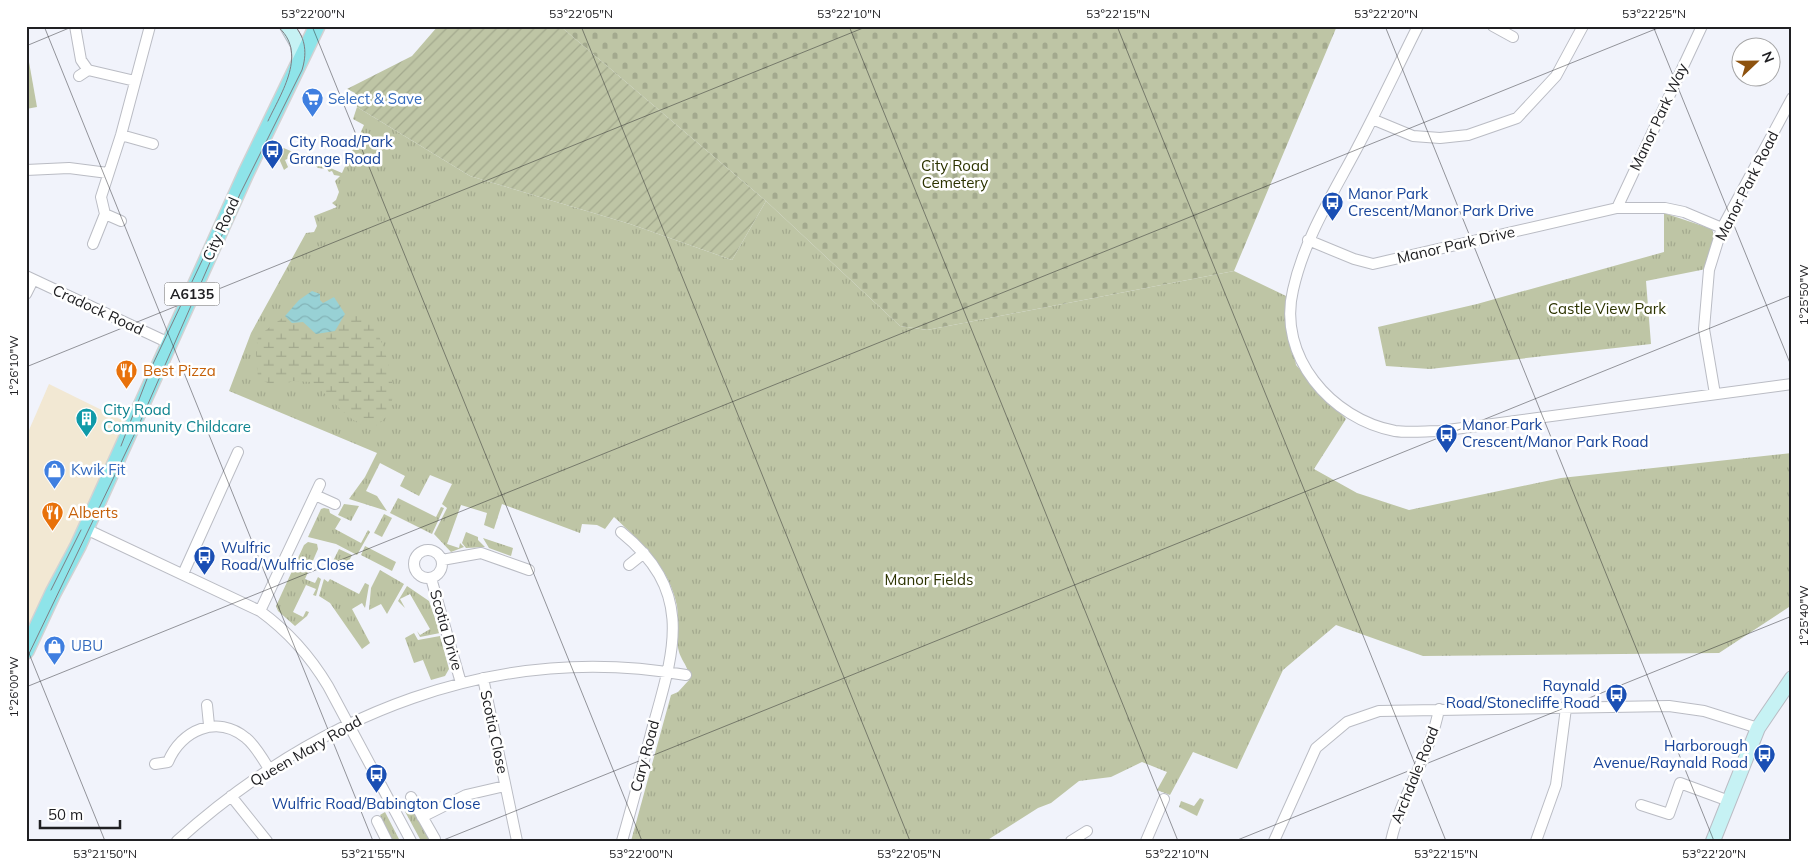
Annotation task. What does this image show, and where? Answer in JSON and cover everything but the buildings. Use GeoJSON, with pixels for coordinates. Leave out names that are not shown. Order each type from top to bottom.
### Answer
{"type":"FeatureCollection","features":[{"type":"Feature","properties":{"kind":"main road","name":"City Road"},"geometry":{"type":"LineString","coordinates":[[26,651],[86,528],[246,173],[317,26]]}},
{"type":"Feature","properties":{"kind":"street"},"geometry":{"type":"LineString","coordinates":[[75,26],[83,73],[135,81]]}},
{"type":"Feature","properties":{"kind":"street"},"geometry":{"type":"LineString","coordinates":[[93,244],[105,214],[101,197],[121,135],[150,26]]}},
{"type":"Feature","properties":{"kind":"street"},"geometry":{"type":"LineString","coordinates":[[287,26],[298,45],[300,61]]}},
{"type":"Feature","properties":{"kind":"street"},"geometry":{"type":"LineString","coordinates":[[1418,26],[1372,119],[1308,240],[1293,289],[1292,331],[1303,364],[1318,388],[1337,406],[1365,422],[1395,431],[1440,431],[1792,384]]}},
{"type":"Feature","properties":{"kind":"street"},"geometry":{"type":"LineString","coordinates":[[1493,26],[1513,37]]}},
{"type":"Feature","properties":{"kind":"street"},"geometry":{"type":"LineString","coordinates":[[1372,119],[1413,136],[1440,138],[1468,135],[1517,118],[1556,76],[1583,26]]}},
{"type":"Feature","properties":{"kind":"street","name":"Manor Park Way"},"geometry":{"type":"LineString","coordinates":[[1617,208],[1700,27]]}},
{"type":"Feature","properties":{"kind":"street","name":"Manor Park Road"},"geometry":{"type":"LineString","coordinates":[[1714,394],[1704,329],[1708,270],[1722,228],[1792,98]]}},
{"type":"Feature","properties":{"kind":"street"},"geometry":{"type":"LineString","coordinates":[[121,135],[153,144]]}},
{"type":"Feature","properties":{"kind":"street"},"geometry":{"type":"LineString","coordinates":[[26,170],[69,168],[108,174]]}},
{"type":"Feature","properties":{"kind":"street","name":"Manor Park Drive"},"geometry":{"type":"LineString","coordinates":[[1308,240],[1354,260],[1374,264],[1617,208],[1665,208],[1684,212],[1722,228]]}},
{"type":"Feature","properties":{"kind":"street"},"geometry":{"type":"LineString","coordinates":[[105,214],[121,221]]}},
{"type":"Feature","properties":{"kind":"street"},"geometry":{"type":"LineString","coordinates":[[26,294],[29,278]]}},
{"type":"Feature","properties":{"kind":"street","name":"Cradock Road"},"geometry":{"type":"LineString","coordinates":[[29,278],[170,343]]}},
{"type":"Feature","properties":{"kind":"street"},"geometry":{"type":"LineString","coordinates":[[183,574],[238,452]]}},
{"type":"Feature","properties":{"kind":"street"},"geometry":{"type":"LineString","coordinates":[[260,611],[320,484]]}},
{"type":"Feature","properties":{"kind":"street"},"geometry":{"type":"LineString","coordinates":[[315,495],[335,504]]}},
{"type":"Feature","properties":{"kind":"street"},"geometry":{"type":"LineString","coordinates":[[86,528],[260,611],[285,630],[315,664],[411,841]]}},
{"type":"Feature","properties":{"kind":"street","name":"Cary Road"},"geometry":{"type":"LineString","coordinates":[[621,532],[644,554],[663,578],[669,597],[673,640],[668,672],[622,841]]}},
{"type":"Feature","properties":{"kind":"street","name":"Scotia Drive"},"geometry":{"type":"LineString","coordinates":[[430,550],[437,553],[442,560],[440,572],[431,578],[423,578],[416,573],[413,565],[415,557],[421,551],[430,550]]}},
{"type":"Feature","properties":{"kind":"street"},"geometry":{"type":"LineString","coordinates":[[442,560],[481,553],[529,570]]}},
{"type":"Feature","properties":{"kind":"street"},"geometry":{"type":"LineString","coordinates":[[629,565],[644,554]]}},
{"type":"Feature","properties":{"kind":"street","name":"Scotia Drive"},"geometry":{"type":"LineString","coordinates":[[431,578],[461,683]]}},
{"type":"Feature","properties":{"kind":"street","name":"Queen Mary Road"},"geometry":{"type":"LineString","coordinates":[[177,841],[231,796],[269,769],[348,724],[395,703],[461,683],[541,668],[612,666],[686,675]]}},
{"type":"Feature","properties":{"kind":"street","name":"Scotia Close"},"geometry":{"type":"LineString","coordinates":[[483,678],[517,841]]}},
{"type":"Feature","properties":{"kind":"street"},"geometry":{"type":"LineString","coordinates":[[1715,840],[1758,728],[1792,678]]}},
{"type":"Feature","properties":{"kind":"street"},"geometry":{"type":"LineString","coordinates":[[207,706],[209,725]]}},
{"type":"Feature","properties":{"kind":"street"},"geometry":{"type":"LineString","coordinates":[[1274,841],[1316,748],[1330,734],[1347,722],[1379,711],[1669,706],[1704,711],[1758,728]]}},
{"type":"Feature","properties":{"kind":"street"},"geometry":{"type":"LineString","coordinates":[[1536,841],[1556,786],[1566,708]]}},
{"type":"Feature","properties":{"kind":"street","name":"Archdale Road"},"geometry":{"type":"LineString","coordinates":[[1391,841],[1413,776],[1436,726],[1439,709]]}},
{"type":"Feature","properties":{"kind":"street"},"geometry":{"type":"LineString","coordinates":[[154,764],[168,762],[182,740],[209,725],[236,731],[248,739],[269,769]]}},
{"type":"Feature","properties":{"kind":"street"},"geometry":{"type":"LineString","coordinates":[[1641,805],[1669,814],[1680,783],[1729,801]]}},
{"type":"Feature","properties":{"kind":"street","name":"Scotia Close"},"geometry":{"type":"LineString","coordinates":[[422,817],[466,795],[505,786]]}},
{"type":"Feature","properties":{"kind":"street"},"geometry":{"type":"LineString","coordinates":[[231,796],[267,841]]}},
{"type":"Feature","properties":{"kind":"street"},"geometry":{"type":"LineString","coordinates":[[411,797],[435,839]]}},
{"type":"Feature","properties":{"kind":"street"},"geometry":{"type":"LineString","coordinates":[[1146,841],[1164,799]]}},
{"type":"Feature","properties":{"kind":"street"},"geometry":{"type":"LineString","coordinates":[[378,821],[384,840]]}},
{"type":"Feature","properties":{"kind":"street"},"geometry":{"type":"LineString","coordinates":[[1071,841],[1087,831]]}},
{"type":"Feature","properties":{"kind":"shaded area"},"geometry":{"type":"Polygon","coordinates":[[[49,384],[126,422],[26,641],[26,437],[49,384]]]}},
{"type":"Feature","properties":{"kind":"green space"},"geometry":{"type":"Polygon","coordinates":[[[438,26],[560,26],[766,201],[732,260],[630,224],[470,176],[357,107],[355,93],[347,89],[412,56],[438,26]]]}},
{"type":"Feature","properties":{"kind":"green space","name":"City Road Cemetery"},"geometry":{"type":"Polygon","coordinates":[[[560,26],[1337,26],[1234,271],[927,330],[900,326],[766,201],[560,26]]]}},
{"type":"Feature","properties":{"kind":"green space"},"geometry":{"type":"Polygon","coordinates":[[[26,45],[37,107],[26,109],[26,45]]]}},
{"type":"Feature","properties":{"kind":"green space","name":"Manor Fields"},"geometry":{"type":"Polygon","coordinates":[[[357,107],[470,176],[630,224],[732,260],[766,201],[900,326],[927,330],[1234,271],[1286,296],[1296,365],[1346,419],[1314,469],[1357,493],[1409,510],[1561,478],[1792,453],[1792,605],[1719,653],[1423,656],[1336,625],[1283,670],[1237,769],[1193,752],[1170,795],[1157,790],[1167,772],[1142,762],[1111,777],[1079,781],[1051,803],[1038,808],[986,841],[631,841],[671,695],[678,692],[689,680],[686,665],[678,647],[677,606],[673,592],[668,579],[644,546],[614,517],[605,529],[597,525],[582,524],[580,533],[502,504],[494,529],[484,525],[487,513],[461,505],[447,544],[459,548],[460,543],[464,547],[451,552],[434,534],[447,508],[442,504],[452,484],[430,475],[419,496],[400,486],[405,476],[380,463],[366,491],[377,496],[387,511],[349,499],[365,477],[377,453],[229,391],[251,333],[306,233],[314,232],[317,226],[314,216],[337,207],[332,203],[336,200],[339,192],[335,181],[340,176],[334,175],[332,171],[329,172],[327,169],[318,168],[312,162],[308,164],[306,160],[300,163],[296,155],[285,160],[288,167],[284,170],[276,152],[279,146],[342,173],[364,125],[353,119],[357,107]]]}},
{"type":"Feature","properties":{"kind":"green space","name":"Castle View Park"},"geometry":{"type":"Polygon","coordinates":[[[1664,213],[1712,229],[1715,239],[1706,269],[1646,281],[1651,344],[1430,369],[1386,366],[1378,327],[1477,304],[1664,252],[1664,213]]]}},
{"type":"Feature","properties":{"kind":"green space"},"geometry":{"type":"Polygon","coordinates":[[[345,314],[370,317],[389,364],[393,391],[392,403],[385,418],[371,429],[348,416],[312,382],[293,381],[276,387],[258,378],[256,353],[258,336],[285,316],[292,323],[303,322],[335,331],[345,314]]]}},
{"type":"Feature","properties":{"kind":"green space"},"geometry":{"type":"Polygon","coordinates":[[[398,498],[436,517],[441,507],[444,508],[432,534],[390,513],[398,498]]]}},
{"type":"Feature","properties":{"kind":"green space"},"geometry":{"type":"Polygon","coordinates":[[[344,504],[359,506],[351,521],[338,515],[344,504]]]}},
{"type":"Feature","properties":{"kind":"green space"},"geometry":{"type":"Polygon","coordinates":[[[321,509],[329,509],[330,513],[341,519],[335,529],[361,543],[368,530],[370,532],[357,555],[336,544],[308,537],[321,509]]]}},
{"type":"Feature","properties":{"kind":"green space"},"geometry":{"type":"Polygon","coordinates":[[[384,514],[392,518],[382,537],[374,533],[384,514]]]}},
{"type":"Feature","properties":{"kind":"green space"},"geometry":{"type":"Polygon","coordinates":[[[466,532],[478,537],[478,540],[485,547],[466,548],[462,543],[466,532]]]}},
{"type":"Feature","properties":{"kind":"green space"},"geometry":{"type":"Polygon","coordinates":[[[483,538],[513,548],[511,556],[489,548],[483,538]]]}},
{"type":"Feature","properties":{"kind":"green space"},"geometry":{"type":"Polygon","coordinates":[[[308,542],[317,544],[318,549],[305,579],[315,583],[318,577],[321,579],[316,596],[313,595],[316,589],[306,585],[293,612],[303,617],[306,611],[309,612],[295,626],[278,611],[276,606],[304,545],[308,542]]]}},
{"type":"Feature","properties":{"kind":"green space"},"geometry":{"type":"Polygon","coordinates":[[[365,546],[396,562],[392,571],[361,555],[365,546]]]}},
{"type":"Feature","properties":{"kind":"green space"},"geometry":{"type":"Polygon","coordinates":[[[339,549],[352,555],[345,569],[332,563],[339,549]]]}},
{"type":"Feature","properties":{"kind":"green space"},"geometry":{"type":"Polygon","coordinates":[[[380,570],[404,584],[387,614],[381,604],[369,610],[371,588],[380,570]]]}},
{"type":"Feature","properties":{"kind":"green space"},"geometry":{"type":"Polygon","coordinates":[[[324,579],[328,582],[330,579],[359,594],[365,583],[369,585],[365,608],[362,603],[352,609],[370,643],[362,649],[330,603],[319,596],[324,579]]]}},
{"type":"Feature","properties":{"kind":"green space"},"geometry":{"type":"Polygon","coordinates":[[[407,586],[429,601],[440,633],[420,637],[417,631],[420,635],[430,629],[410,594],[400,599],[405,608],[398,601],[407,586]]]}},
{"type":"Feature","properties":{"kind":"green space"},"geometry":{"type":"Polygon","coordinates":[[[414,633],[418,640],[440,636],[449,669],[445,676],[431,680],[423,660],[414,663],[405,638],[414,633]]]}},
{"type":"Feature","properties":{"kind":"green space"},"geometry":{"type":"Polygon","coordinates":[[[1200,798],[1204,800],[1197,816],[1179,807],[1181,801],[1194,806],[1200,798]]]}},
{"type":"Feature","properties":{"kind":"green space"},"geometry":{"type":"Polygon","coordinates":[[[410,801],[431,839],[421,841],[402,806],[410,801]]]}},
{"type":"Feature","properties":{"kind":"green space"},"geometry":{"type":"Polygon","coordinates":[[[385,812],[400,841],[393,841],[380,815],[385,812]]]}},
{"type":"Feature","properties":{"kind":"water"},"geometry":{"type":"Polygon","coordinates":[[[312,291],[320,294],[320,300],[323,303],[334,297],[345,314],[335,331],[316,334],[303,322],[292,323],[285,316],[299,300],[312,291]]]}},
{"type":"Feature","properties":{"kind":"tram line"},"geometry":{"type":"LineString","coordinates":[[268,121],[285,85],[292,60],[291,48],[286,36],[277,26]]}},
{"type":"Feature","properties":{"kind":"tram line"},"geometry":{"type":"LineString","coordinates":[[26,660],[137,429],[240,194],[302,70],[305,58],[304,47],[299,31],[295,26]]}},
{"type":"Feature","properties":{"kind":"tram line"},"geometry":{"type":"LineString","coordinates":[[121,446],[152,366],[218,227]]}},
{"type":"Feature","properties":{"kind":"tram line"},"geometry":{"type":"LineString","coordinates":[[51,590],[81,530]]}},
{"type":"Feature","properties":{"kind":"place","name":"Select & Save"},"geometry":{"type":"Point","coordinates":[312,118]}},
{"type":"Feature","properties":{"kind":"place","name":"City Road/Park Grange Road"},"geometry":{"type":"Point","coordinates":[273,170]}},
{"type":"Feature","properties":{"kind":"place","name":"Manor Park Crescent/Manor Park Drive"},"geometry":{"type":"Point","coordinates":[1332,222]}},
{"type":"Feature","properties":{"kind":"place","name":"Best Pizza"},"geometry":{"type":"Point","coordinates":[127,390]}},
{"type":"Feature","properties":{"kind":"place","name":"City Road Community Childcare"},"geometry":{"type":"Point","coordinates":[87,438]}},
{"type":"Feature","properties":{"kind":"place","name":"Manor Park Crescent/Manor Park Road"},"geometry":{"type":"Point","coordinates":[1446,453]}},
{"type":"Feature","properties":{"kind":"place","name":"Kwik Fit"},"geometry":{"type":"Point","coordinates":[55,489]}},
{"type":"Feature","properties":{"kind":"place","name":"Alberts"},"geometry":{"type":"Point","coordinates":[52,532]}},
{"type":"Feature","properties":{"kind":"place","name":"Wulfric Road/Wulfric Close"},"geometry":{"type":"Point","coordinates":[205,576]}},
{"type":"Feature","properties":{"kind":"place","name":"UBU"},"geometry":{"type":"Point","coordinates":[55,665]}},
{"type":"Feature","properties":{"kind":"place","name":"Raynald Road/Stonecliffe Road"},"geometry":{"type":"Point","coordinates":[1616,714]}},
{"type":"Feature","properties":{"kind":"place","name":"Harborough Avenue/Raynald Road"},"geometry":{"type":"Point","coordinates":[1764,774]}},
{"type":"Feature","properties":{"kind":"place","name":"Wulfric Road/Babington Close"},"geometry":{"type":"Point","coordinates":[376,794]}}]}
